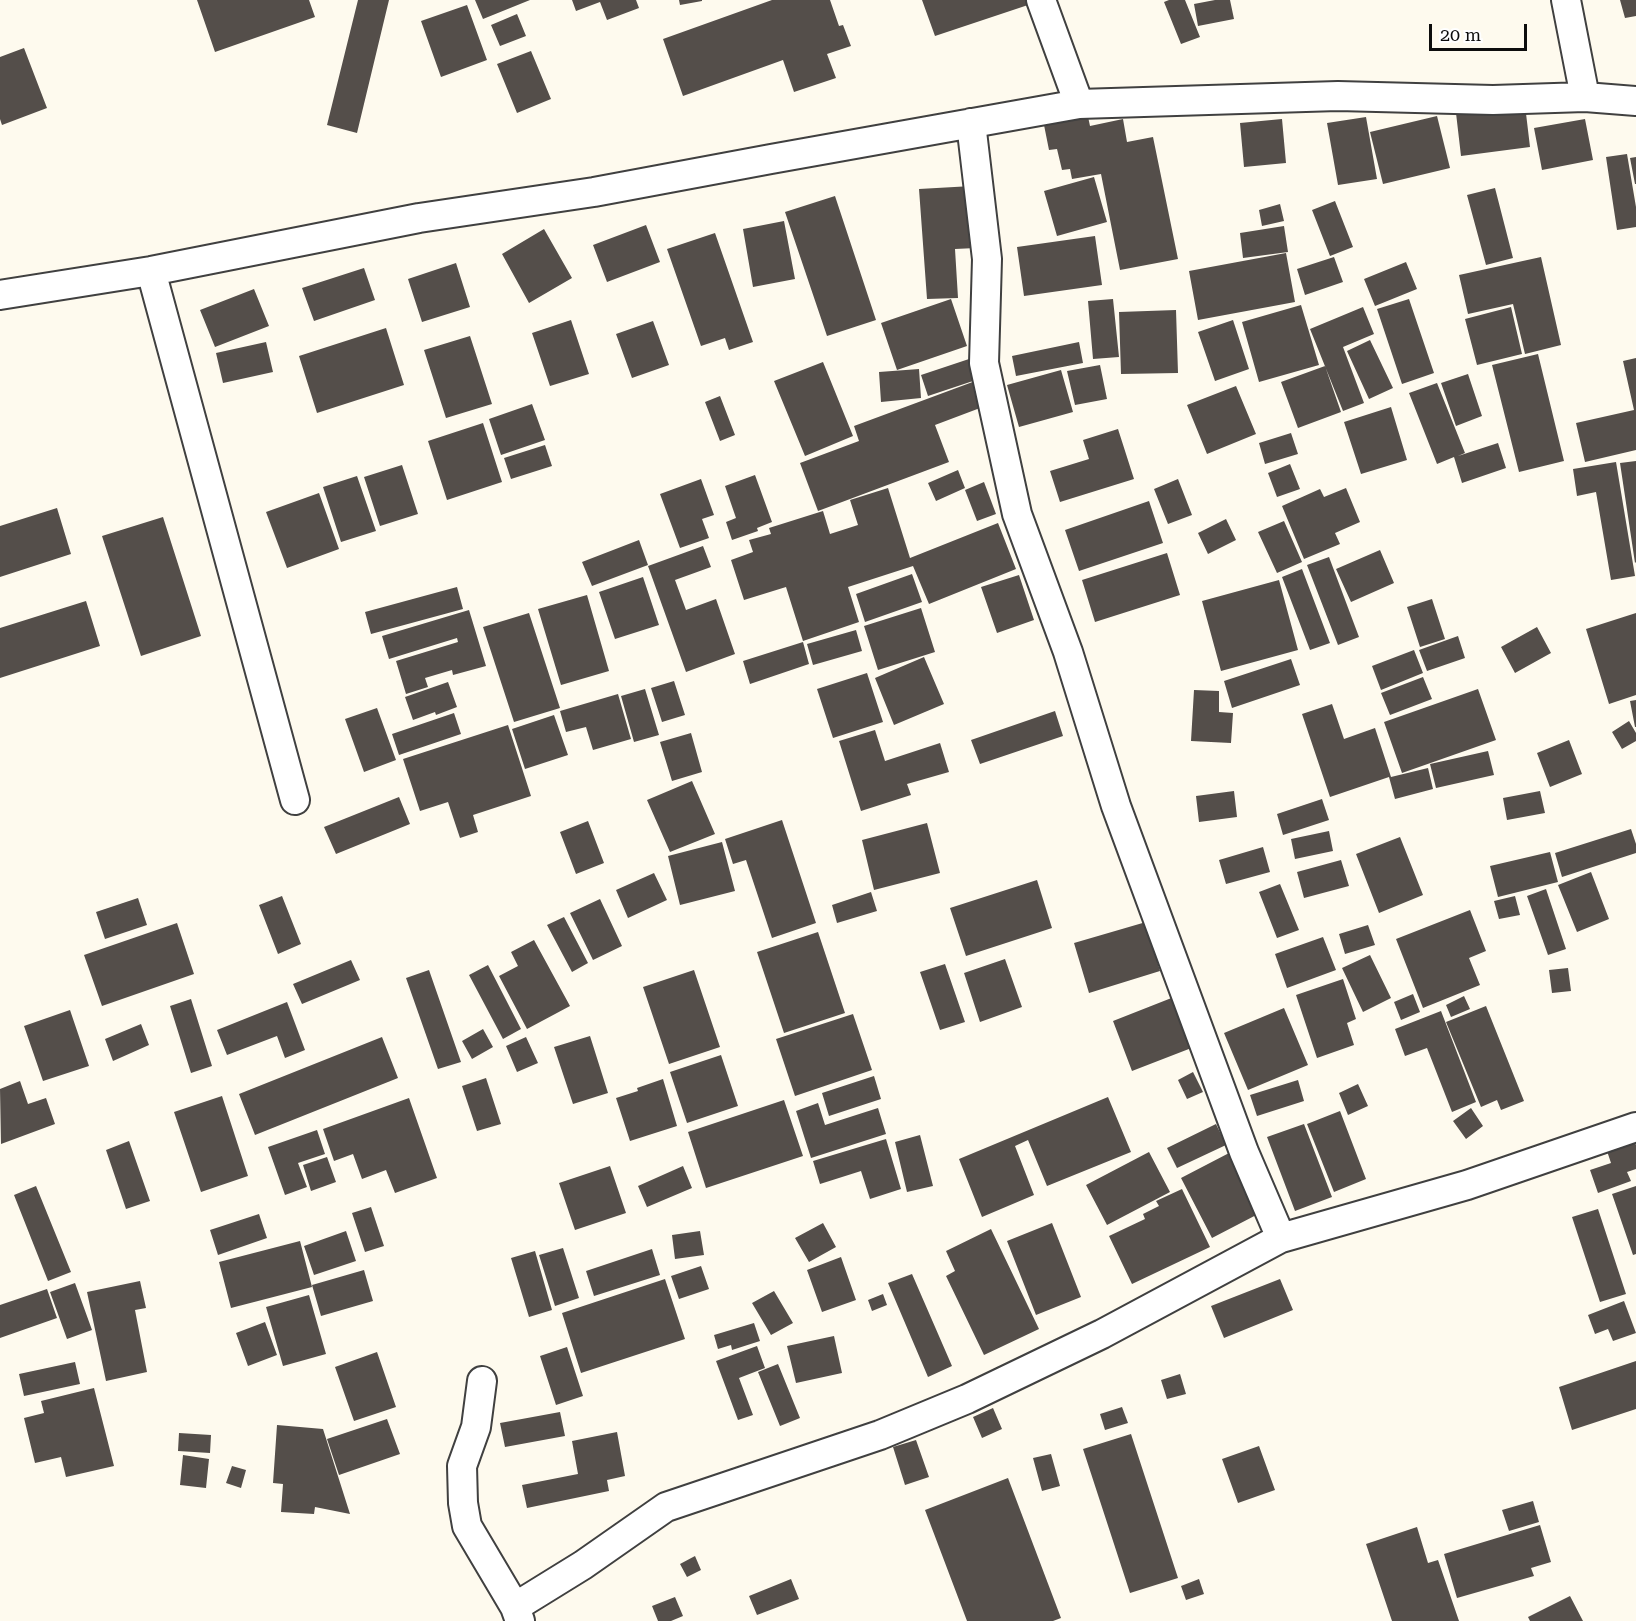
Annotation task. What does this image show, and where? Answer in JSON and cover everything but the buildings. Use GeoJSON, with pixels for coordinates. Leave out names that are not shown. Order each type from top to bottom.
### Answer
{"type":"FeatureCollection","features":[{"type":"Feature","properties":{"kind":"street"},"geometry":{"type":"LineString","coordinates":[[1041,0],[1079,104]]}},
{"type":"Feature","properties":{"kind":"street"},"geometry":{"type":"LineString","coordinates":[[1566,0],[1585,97]]}},
{"type":"Feature","properties":{"kind":"street"},"geometry":{"type":"LineString","coordinates":[[0,295],[151,271],[419,218],[594,192],[1079,104],[1338,96],[1494,100],[1585,97],[1636,101]]}},
{"type":"Feature","properties":{"kind":"street"},"geometry":{"type":"LineString","coordinates":[[971,123],[987,259],[984,363],[1017,514],[1068,652],[1116,806],[1244,1152],[1281,1238]]}},
{"type":"Feature","properties":{"kind":"street"},"geometry":{"type":"LineString","coordinates":[[151,271],[295,800]]}},
{"type":"Feature","properties":{"kind":"street"},"geometry":{"type":"LineString","coordinates":[[482,1382],[476,1427],[462,1466],[463,1503],[467,1526],[518,1614],[666,1507],[880,1435],[967,1399],[1102,1334],[1281,1238],[1467,1185],[1636,1127]]}}]}
